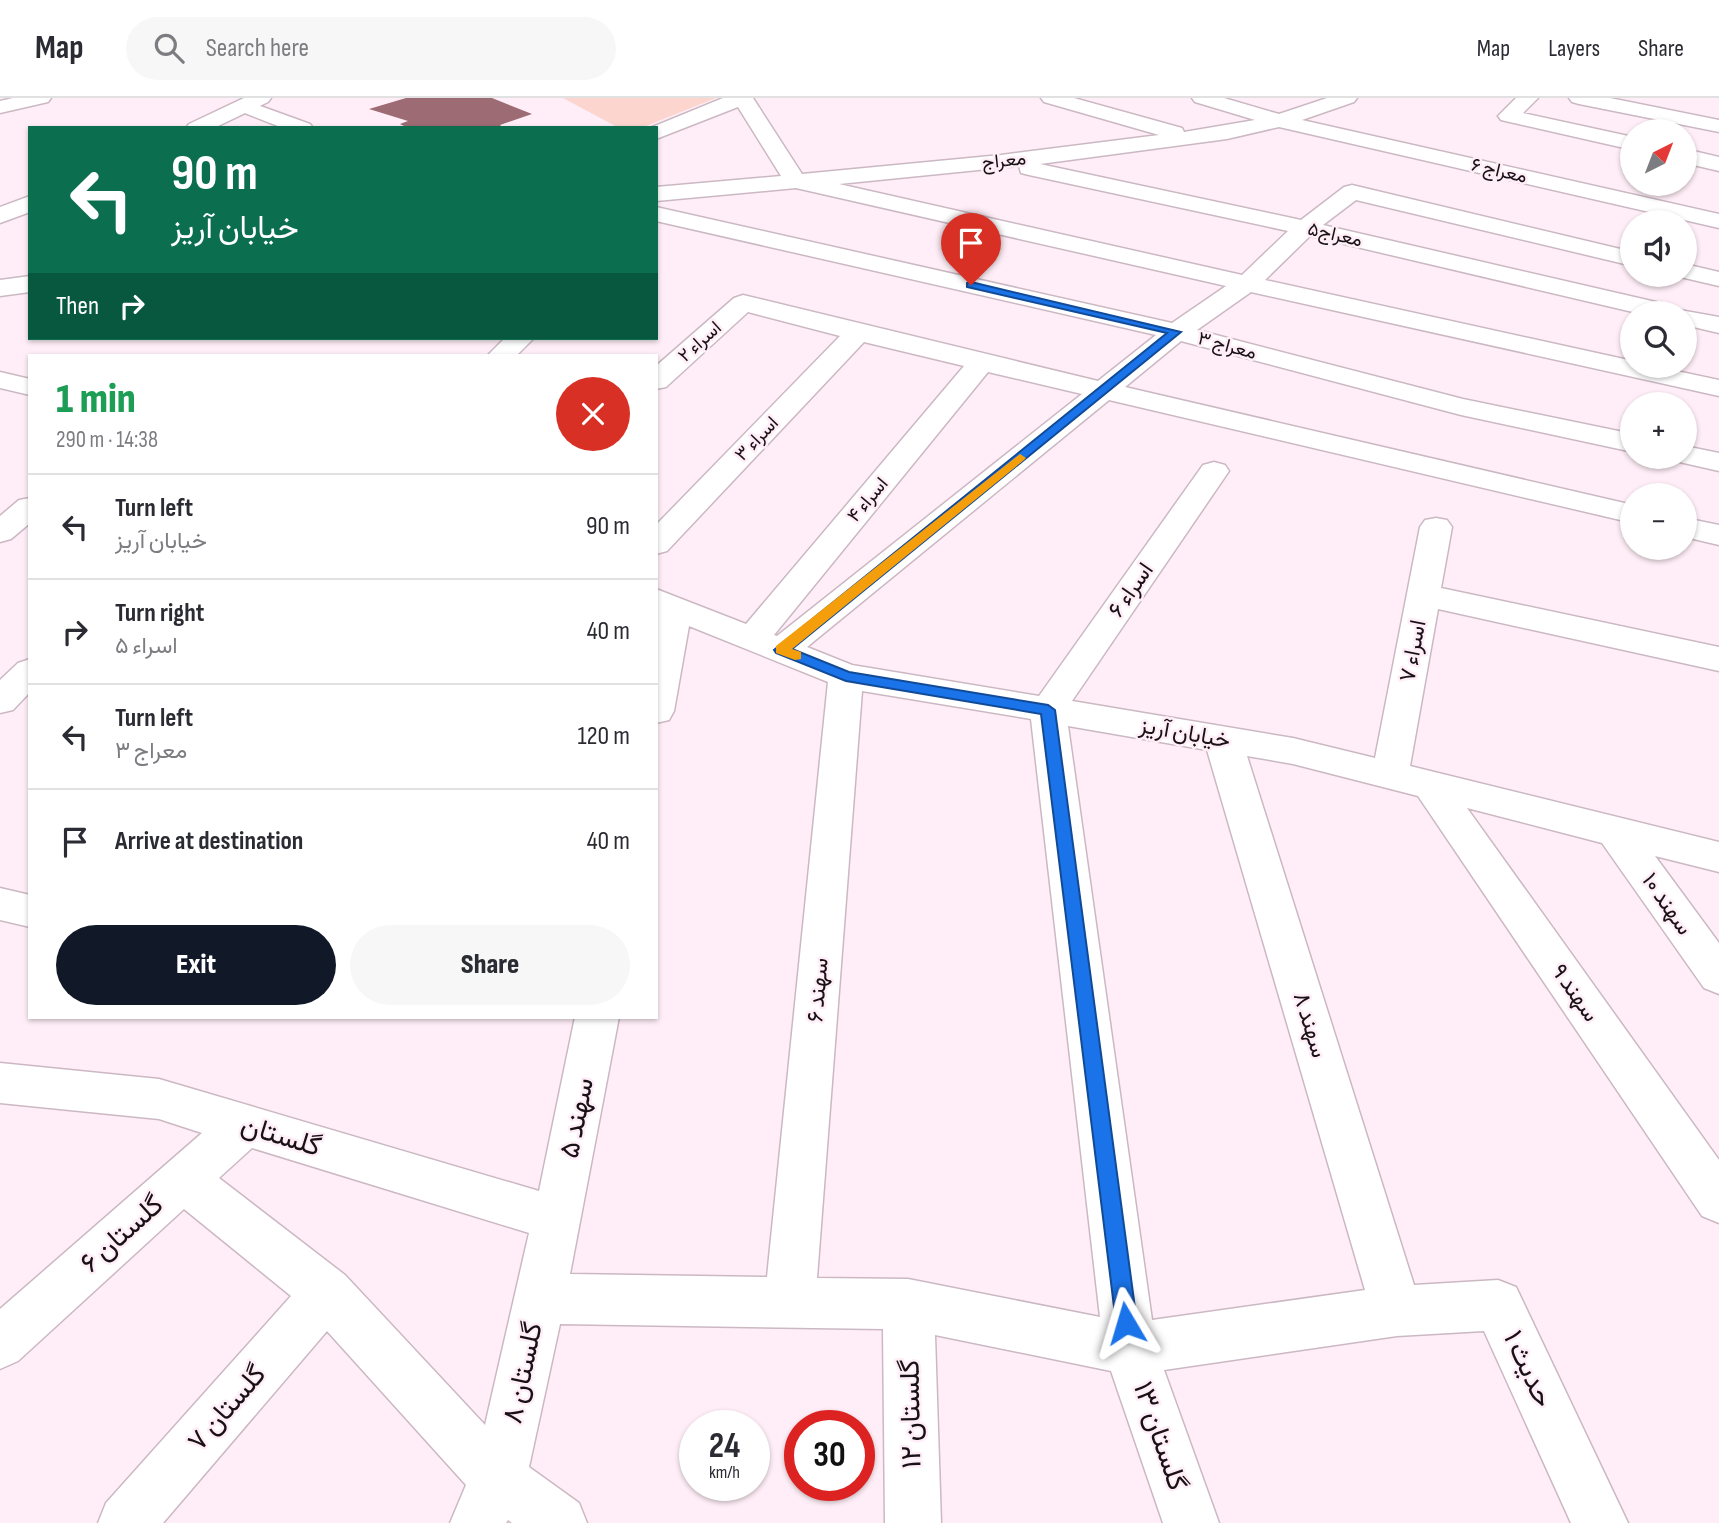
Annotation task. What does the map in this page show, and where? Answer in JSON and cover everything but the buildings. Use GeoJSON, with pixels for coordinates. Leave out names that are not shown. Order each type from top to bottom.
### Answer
{"type":"FeatureCollection","features":[{"type":"Feature","properties":{"kind":"street"},"geometry":{"type":"LineString","coordinates":[[0,106],[19,98]]}},
{"type":"Feature","properties":{"kind":"street"},"geometry":{"type":"LineString","coordinates":[[0,106],[41,98]]}},
{"type":"Feature","properties":{"kind":"street"},"geometry":{"type":"LineString","coordinates":[[658,132],[742,98],[796,181],[1249,282],[1486,339],[1719,388]]}},
{"type":"Feature","properties":{"kind":"street"},"geometry":{"type":"LineString","coordinates":[[1051,98],[1190,138]]}},
{"type":"Feature","properties":{"kind":"street","name":"معراج ۶"},"geometry":{"type":"LineString","coordinates":[[1202,98],[1279,121],[1719,221]]}},
{"type":"Feature","properties":{"kind":"street","name":"معراج"},"geometry":{"type":"LineString","coordinates":[[658,210],[796,181],[1001,162],[1227,133],[1279,121],[1347,98]]}},
{"type":"Feature","properties":{"kind":"street"},"geometry":{"type":"LineString","coordinates":[[1528,98],[1508,116],[1620,141]]}},
{"type":"Feature","properties":{"kind":"street"},"geometry":{"type":"LineString","coordinates":[[1579,98],[1719,126]]}},
{"type":"Feature","properties":{"kind":"street"},"geometry":{"type":"LineString","coordinates":[[200,126],[253,102],[299,126]]}},
{"type":"Feature","properties":{"kind":"street"},"geometry":{"type":"LineString","coordinates":[[1698,159],[1719,164]]}},
{"type":"Feature","properties":{"kind":"street","name":"معراج۵"},"geometry":{"type":"LineString","coordinates":[[1001,162],[1305,228],[1620,302]]}},
{"type":"Feature","properties":{"kind":"street"},"geometry":{"type":"LineString","coordinates":[[767,644],[1103,391],[1176,332],[1249,282],[1305,228],[1352,192],[1620,256]]}},
{"type":"Feature","properties":{"kind":"street"},"geometry":{"type":"LineString","coordinates":[[0,216],[28,204]]}},
{"type":"Feature","properties":{"kind":"street","name":"معراج ۳"},"geometry":{"type":"LineString","coordinates":[[658,210],[1176,332],[1461,407],[1620,440]]}},
{"type":"Feature","properties":{"kind":"street"},"geometry":{"type":"LineString","coordinates":[[1697,274],[1719,279]]}},
{"type":"Feature","properties":{"kind":"street"},"geometry":{"type":"LineString","coordinates":[[0,288],[28,284]]}},
{"type":"Feature","properties":{"kind":"street","name":"اسراء ۲"},"geometry":{"type":"LineString","coordinates":[[658,379],[743,303],[858,333]]}},
{"type":"Feature","properties":{"kind":"street"},"geometry":{"type":"LineString","coordinates":[[1697,320],[1719,325]]}},
{"type":"Feature","properties":{"kind":"street"},"geometry":{"type":"LineString","coordinates":[[858,333],[1620,511]]}},
{"type":"Feature","properties":{"kind":"street","name":"اسراء ۳"},"geometry":{"type":"LineString","coordinates":[[658,542],[858,333]]}},
{"type":"Feature","properties":{"kind":"street"},"geometry":{"type":"LineString","coordinates":[[503,354],[519,340]]}},
{"type":"Feature","properties":{"kind":"street","name":"اسراء ۴"},"geometry":{"type":"LineString","coordinates":[[767,644],[982,362]]}},
{"type":"Feature","properties":{"kind":"street"},"geometry":{"type":"LineString","coordinates":[[1697,457],[1719,462]]}},
{"type":"Feature","properties":{"kind":"street","name":"اسراء ۶"},"geometry":{"type":"LineString","coordinates":[[1048,710],[1214,471]]}},
{"type":"Feature","properties":{"kind":"street"},"geometry":{"type":"LineString","coordinates":[[0,533],[28,509]]}},
{"type":"Feature","properties":{"kind":"street","name":"اسراء ۷"},"geometry":{"type":"LineString","coordinates":[[1390,776],[1436,527]]}},
{"type":"Feature","properties":{"kind":"street"},"geometry":{"type":"LineString","coordinates":[[1697,530],[1719,535]]}},
{"type":"Feature","properties":{"kind":"street"},"geometry":{"type":"LineString","coordinates":[[1424,595],[1719,659]]}},
{"type":"Feature","properties":{"kind":"street"},"geometry":{"type":"LineString","coordinates":[[658,690],[666,604]]}},
{"type":"Feature","properties":{"kind":"street","name":"خیابان آریز"},"geometry":{"type":"LineString","coordinates":[[666,604],[846,676],[1293,751],[1719,857]]}},
{"type":"Feature","properties":{"kind":"street"},"geometry":{"type":"LineString","coordinates":[[0,701],[28,673]]}},
{"type":"Feature","properties":{"kind":"street","name":"سهند ۶"},"geometry":{"type":"LineString","coordinates":[[790,1303],[846,676]]}},
{"type":"Feature","properties":{"kind":"street","name":"گلستان ۱۳"},"geometry":{"type":"LineString","coordinates":[[1048,710],[1130,1349],[1191,1523]]}},
{"type":"Feature","properties":{"kind":"street","name":"سهند ۸"},"geometry":{"type":"LineString","coordinates":[[1223,740],[1397,1311]]}},
{"type":"Feature","properties":{"kind":"street","name":"سهند ۹"},"geometry":{"type":"LineString","coordinates":[[1431,786],[1719,1200]]}},
{"type":"Feature","properties":{"kind":"street","name":"سهند ۱۰"},"geometry":{"type":"LineString","coordinates":[[1616,832],[1719,976]]}},
{"type":"Feature","properties":{"kind":"street"},"geometry":{"type":"LineString","coordinates":[[0,904],[28,911]]}},
{"type":"Feature","properties":{"kind":"street","name":"سهند ۵"},"geometry":{"type":"LineString","coordinates":[[557,1219],[597,1019]]}},
{"type":"Feature","properties":{"kind":"street","name":"گلستان"},"geometry":{"type":"LineString","coordinates":[[2,1085],[159,1099],[557,1219]]}},
{"type":"Feature","properties":{"kind":"street","name":"گلستان ۶"},"geometry":{"type":"LineString","coordinates":[[0,1343],[244,1125]]}},
{"type":"Feature","properties":{"kind":"street"},"geometry":{"type":"LineString","coordinates":[[183,1179],[327,1293],[487,1501],[559,1523]]}},
{"type":"Feature","properties":{"kind":"street","name":"گلستان ۸"},"geometry":{"type":"LineString","coordinates":[[487,1501],[504,1461],[557,1219]]}},
{"type":"Feature","properties":{"kind":"street","name":"گلستان ۷"},"geometry":{"type":"LineString","coordinates":[[126,1523],[327,1293]]}},
{"type":"Feature","properties":{"kind":"street"},"geometry":{"type":"LineString","coordinates":[[539,1299],[908,1304],[1130,1349],[1397,1311]]}},
{"type":"Feature","properties":{"kind":"street","name":"گلستان ۱۲"},"geometry":{"type":"LineString","coordinates":[[908,1304],[914,1523]]}},
{"type":"Feature","properties":{"kind":"street","name":"حدیث ۱"},"geometry":{"type":"LineString","coordinates":[[1397,1311],[1498,1305],[1600,1523]]}},
{"type":"Feature","properties":{"kind":"shaded area"},"geometry":{"type":"Polygon","coordinates":[[[563,98],[716,98],[646,126],[615,126],[563,98]]]}},
{"type":"Feature","properties":{"kind":"slow traffic"},"geometry":{"type":"LineString","coordinates":[[795,655],[781,650],[1020,458]]}},
{"type":"Feature","properties":{"kind":"route"},"geometry":{"type":"LineString","coordinates":[[971,285],[1176,332],[781,650],[846,676],[1048,710],[1126,1323]]}}]}
